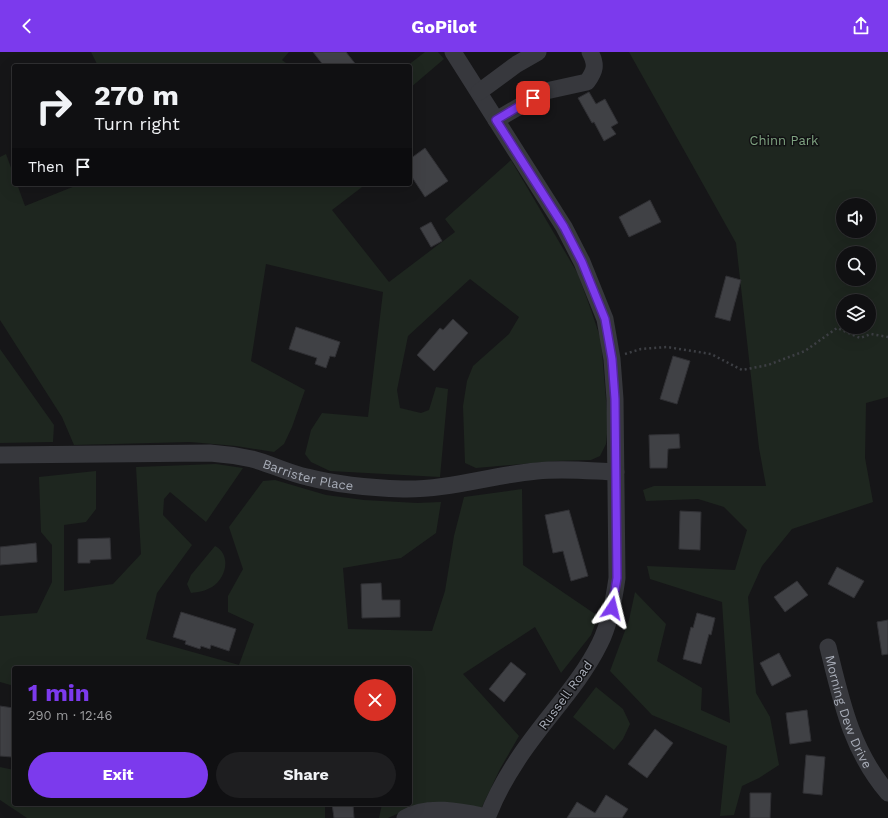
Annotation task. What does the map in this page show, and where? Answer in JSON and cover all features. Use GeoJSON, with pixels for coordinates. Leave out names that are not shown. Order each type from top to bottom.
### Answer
{"type":"FeatureCollection","features":[{"type":"Feature","properties":{"kind":"street","name":"Russell Road"},"geometry":{"type":"LineString","coordinates":[[453,52],[564,227],[582,262],[605,319],[612,359],[615,399],[617,578],[611,612],[604,634],[585,670],[518,758],[502,785],[487,817]]}},
{"type":"Feature","properties":{"kind":"street"},"geometry":{"type":"LineString","coordinates":[[479,92],[517,64],[538,52]]}},
{"type":"Feature","properties":{"kind":"street"},"geometry":{"type":"LineString","coordinates":[[496,120],[546,91],[587,82],[594,72],[594,60],[590,52]]}},
{"type":"Feature","properties":{"kind":"street","name":"Barrister Place"},"geometry":{"type":"LineString","coordinates":[[0,455],[229,454],[252,459],[292,473],[334,482],[372,488],[404,489],[442,486],[536,471],[564,469],[616,472]]}},
{"type":"Feature","properties":{"kind":"street","name":"Morning Dew Drive"},"geometry":{"type":"LineString","coordinates":[[828,647],[841,701],[850,730],[863,757],[876,778],[888,793]]}},
{"type":"Feature","properties":{"kind":"street"},"geometry":{"type":"LineString","coordinates":[[406,818],[422,812],[434,810],[463,812],[487,817]]}},
{"type":"Feature","properties":{"kind":"path"},"geometry":{"type":"LineString","coordinates":[[612,359],[641,349],[666,347],[711,354],[742,370],[768,365],[805,351],[837,328],[860,338],[871,334],[888,337]]}},
{"type":"Feature","properties":{"kind":"green space"},"geometry":{"type":"Polygon","coordinates":[[[91,52],[289,52],[282,60],[287,64],[97,64],[91,52]]]}},
{"type":"Feature","properties":{"kind":"green space"},"geometry":{"type":"Polygon","coordinates":[[[425,52],[438,52],[444,59],[412,86],[412,64],[410,64],[425,52]]]}},
{"type":"Feature","properties":{"kind":"green space","name":"Chinn Park"},"geometry":{"type":"Polygon","coordinates":[[[629,52],[888,52],[888,397],[866,403],[865,458],[873,502],[792,529],[762,566],[748,597],[756,693],[770,717],[779,765],[759,778],[742,786],[734,815],[720,816],[727,746],[652,715],[610,671],[629,620],[635,592],[666,624],[657,661],[702,688],[701,710],[730,723],[722,602],[650,579],[647,566],[735,570],[747,530],[724,507],[698,499],[646,501],[643,490],[654,486],[766,486],[759,448],[736,243],[629,52]]]}},
{"type":"Feature","properties":{"kind":"green space"},"geometry":{"type":"Polygon","coordinates":[[[6,154],[12,170],[12,186],[18,186],[25,206],[75,186],[363,186],[332,210],[389,282],[455,232],[445,219],[511,160],[578,274],[591,310],[601,340],[608,424],[606,444],[600,456],[591,460],[557,461],[476,468],[465,463],[463,406],[467,381],[473,366],[509,334],[519,317],[470,279],[408,336],[397,390],[400,408],[421,413],[429,410],[436,387],[448,389],[440,477],[330,471],[311,462],[305,454],[311,430],[322,413],[368,417],[383,292],[266,264],[251,361],[305,390],[292,427],[284,444],[274,452],[236,446],[190,442],[74,445],[62,417],[0,320],[0,157],[6,154]]]}},
{"type":"Feature","properties":{"kind":"green space"},"geometry":{"type":"Polygon","coordinates":[[[0,349],[54,425],[53,442],[0,443],[0,349]]]}},
{"type":"Feature","properties":{"kind":"green space"},"geometry":{"type":"Polygon","coordinates":[[[216,464],[243,468],[206,522],[170,492],[164,499],[163,515],[192,545],[157,593],[146,639],[239,665],[254,624],[228,612],[228,596],[243,569],[229,527],[263,481],[275,480],[326,495],[364,500],[417,503],[441,502],[436,533],[401,558],[343,568],[348,629],[432,631],[445,591],[454,536],[464,497],[522,489],[523,565],[598,616],[591,635],[561,673],[535,627],[463,674],[519,736],[500,769],[481,809],[431,802],[408,809],[388,818],[379,818],[382,806],[412,806],[412,666],[12,666],[12,685],[0,682],[0,616],[37,613],[52,582],[52,545],[41,532],[39,477],[96,471],[96,509],[86,522],[64,525],[64,591],[113,584],[141,554],[136,467],[216,464]]]}},
{"type":"Feature","properties":{"kind":"green space"},"geometry":{"type":"Polygon","coordinates":[[[215,546],[224,555],[225,566],[221,578],[212,587],[191,593],[187,584],[191,575],[215,546]]]}},
{"type":"Feature","properties":{"kind":"green space"},"geometry":{"type":"Polygon","coordinates":[[[596,687],[623,709],[630,724],[623,739],[614,750],[573,717],[596,687]]]}},
{"type":"Feature","properties":{"kind":"green space"},"geometry":{"type":"Polygon","coordinates":[[[0,767],[12,770],[12,806],[325,806],[325,818],[27,818],[0,800],[0,767]]]}},
{"type":"Feature","properties":{"kind":"building"},"geometry":{"type":"Polygon","coordinates":[[[313,52],[346,52],[355,64],[322,64],[313,52]]]}},
{"type":"Feature","properties":{"kind":"building"},"geometry":{"type":"Polygon","coordinates":[[[589,92],[596,104],[605,99],[618,123],[611,127],[616,134],[604,141],[594,122],[592,123],[578,98],[589,92]]]}},
{"type":"Feature","properties":{"kind":"building"},"geometry":{"type":"Polygon","coordinates":[[[425,148],[448,181],[425,197],[412,177],[412,158],[425,148]]]}},
{"type":"Feature","properties":{"kind":"building"},"geometry":{"type":"Polygon","coordinates":[[[650,200],[661,222],[629,237],[619,217],[650,200]]]}},
{"type":"Feature","properties":{"kind":"building"},"geometry":{"type":"Polygon","coordinates":[[[431,222],[442,241],[431,247],[420,228],[431,222]]]}},
{"type":"Feature","properties":{"kind":"building"},"geometry":{"type":"Polygon","coordinates":[[[726,276],[741,280],[730,321],[715,317],[726,276]]]}},
{"type":"Feature","properties":{"kind":"building"},"geometry":{"type":"Polygon","coordinates":[[[453,319],[468,333],[434,371],[417,355],[440,328],[443,330],[453,319]]]}},
{"type":"Feature","properties":{"kind":"building"},"geometry":{"type":"Polygon","coordinates":[[[296,327],[340,342],[335,357],[330,356],[326,368],[315,364],[317,358],[289,349],[296,327]]]}},
{"type":"Feature","properties":{"kind":"building"},"geometry":{"type":"Polygon","coordinates":[[[673,356],[690,361],[677,404],[660,399],[673,356]]]}},
{"type":"Feature","properties":{"kind":"building"},"geometry":{"type":"Polygon","coordinates":[[[679,434],[680,448],[668,449],[667,468],[650,468],[649,435],[679,434]]]}},
{"type":"Feature","properties":{"kind":"building"},"geometry":{"type":"Polygon","coordinates":[[[569,510],[588,576],[571,581],[563,551],[553,553],[545,515],[569,510]]]}},
{"type":"Feature","properties":{"kind":"building"},"geometry":{"type":"Polygon","coordinates":[[[680,511],[701,512],[700,550],[679,549],[680,511]]]}},
{"type":"Feature","properties":{"kind":"building"},"geometry":{"type":"Polygon","coordinates":[[[110,538],[111,559],[90,560],[90,563],[78,563],[78,539],[110,538]]]}},
{"type":"Feature","properties":{"kind":"building"},"geometry":{"type":"Polygon","coordinates":[[[36,543],[37,562],[0,565],[0,547],[36,543]]]}},
{"type":"Feature","properties":{"kind":"building"},"geometry":{"type":"Polygon","coordinates":[[[837,567],[864,581],[854,598],[828,584],[837,567]]]}},
{"type":"Feature","properties":{"kind":"building"},"geometry":{"type":"Polygon","coordinates":[[[797,581],[808,595],[785,612],[774,597],[797,581]]]}},
{"type":"Feature","properties":{"kind":"building"},"geometry":{"type":"Polygon","coordinates":[[[381,583],[382,600],[400,600],[400,617],[362,618],[361,584],[381,583]]]}},
{"type":"Feature","properties":{"kind":"building"},"geometry":{"type":"Polygon","coordinates":[[[181,612],[236,629],[229,651],[211,645],[210,649],[201,646],[200,649],[185,644],[186,641],[173,637],[181,612]]]}},
{"type":"Feature","properties":{"kind":"building"},"geometry":{"type":"Polygon","coordinates":[[[697,613],[715,618],[701,664],[683,659],[691,627],[693,628],[697,613]]]}},
{"type":"Feature","properties":{"kind":"building"},"geometry":{"type":"Polygon","coordinates":[[[888,620],[888,654],[882,655],[877,622],[888,620]]]}},
{"type":"Feature","properties":{"kind":"building"},"geometry":{"type":"Polygon","coordinates":[[[779,653],[791,676],[772,686],[760,663],[779,653]]]}},
{"type":"Feature","properties":{"kind":"building"},"geometry":{"type":"Polygon","coordinates":[[[511,662],[526,674],[504,702],[489,689],[511,662]]]}},
{"type":"Feature","properties":{"kind":"building"},"geometry":{"type":"Polygon","coordinates":[[[0,706],[12,708],[12,757],[0,756],[0,706]]]}},
{"type":"Feature","properties":{"kind":"building"},"geometry":{"type":"Polygon","coordinates":[[[807,710],[811,741],[790,744],[786,713],[807,710]]]}},
{"type":"Feature","properties":{"kind":"building"},"geometry":{"type":"Polygon","coordinates":[[[655,729],[673,743],[647,778],[628,764],[655,729]]]}},
{"type":"Feature","properties":{"kind":"building"},"geometry":{"type":"Polygon","coordinates":[[[806,755],[825,757],[822,795],[803,793],[806,755]]]}},
{"type":"Feature","properties":{"kind":"building"},"geometry":{"type":"Polygon","coordinates":[[[750,793],[771,793],[770,818],[750,818],[750,793]]]}},
{"type":"Feature","properties":{"kind":"building"},"geometry":{"type":"Polygon","coordinates":[[[606,795],[628,809],[622,818],[567,818],[577,802],[595,813],[606,795]]]}},
{"type":"Feature","properties":{"kind":"building"},"geometry":{"type":"Polygon","coordinates":[[[332,806],[353,806],[354,818],[334,818],[332,806]]]}},
{"type":"Feature","properties":{"kind":"route"},"geometry":{"type":"LineString","coordinates":[[533,98],[496,120],[564,227],[582,262],[605,319],[612,359],[615,399],[617,578],[612,608]]}}]}
